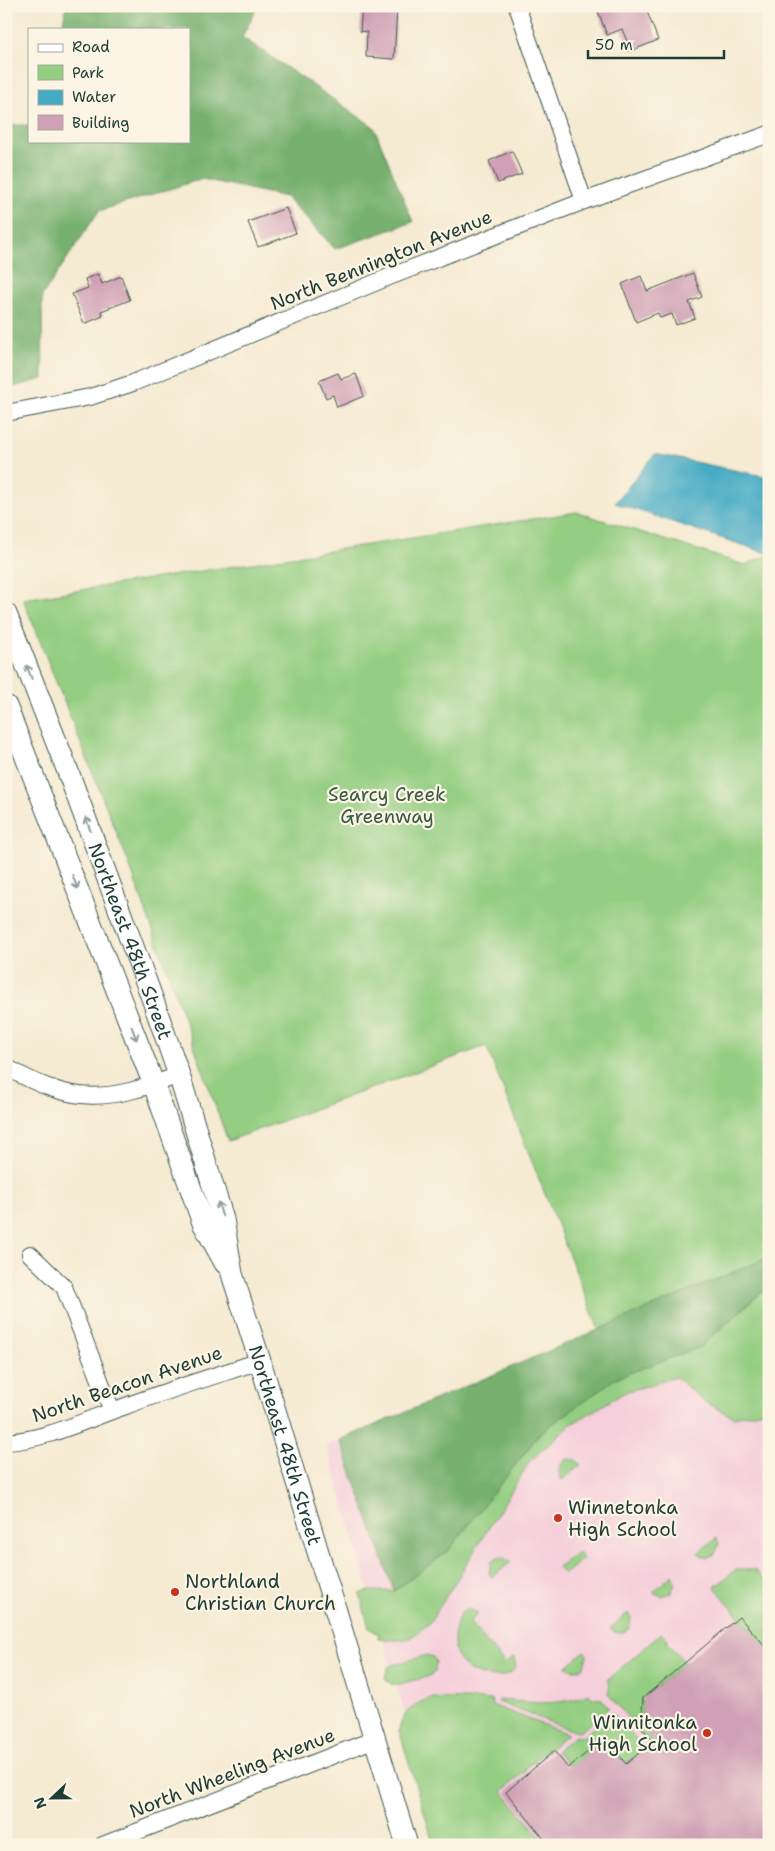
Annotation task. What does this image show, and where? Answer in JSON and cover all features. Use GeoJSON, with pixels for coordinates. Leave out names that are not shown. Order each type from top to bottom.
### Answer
{"type":"FeatureCollection","features":[{"type":"Feature","properties":{"kind":"street"},"geometry":{"type":"LineString","coordinates":[[517,6],[584,201]]}},
{"type":"Feature","properties":{"kind":"street","name":"North Bennington Avenue"},"geometry":{"type":"LineString","coordinates":[[6,413],[90,396],[133,383],[384,279],[584,201],[769,134]]}},
{"type":"Feature","properties":{"kind":"street","name":"Northeast 48th Street"},"geometry":{"type":"LineString","coordinates":[[6,614],[151,995],[179,1076],[223,1219],[232,1274],[407,1845]]}},
{"type":"Feature","properties":{"kind":"street","name":"Northeast 48th Street"},"geometry":{"type":"LineString","coordinates":[[6,706],[154,1084],[203,1223],[232,1274]]}},
{"type":"Feature","properties":{"kind":"street"},"geometry":{"type":"LineString","coordinates":[[28,763],[59,750]]}},
{"type":"Feature","properties":{"kind":"street"},"geometry":{"type":"LineString","coordinates":[[6,1067],[49,1089],[72,1095],[97,1096],[121,1094],[179,1076]]}},
{"type":"Feature","properties":{"kind":"street"},"geometry":{"type":"LineString","coordinates":[[30,1254],[64,1287],[112,1411]]}},
{"type":"Feature","properties":{"kind":"street","name":"North Beacon Avenue"},"geometry":{"type":"LineString","coordinates":[[6,1442],[19,1441],[66,1428],[260,1361]]}},
{"type":"Feature","properties":{"kind":"street","name":"North Wheeling Avenue"},"geometry":{"type":"LineString","coordinates":[[102,1845],[375,1739]]}},
{"type":"Feature","properties":{"kind":"shaded area","name":"Winnetonka High School"},"geometry":{"type":"Polygon","coordinates":[[[769,1257],[769,1845],[443,1845],[327,1446],[769,1257]]]}},
{"type":"Feature","properties":{"kind":"green space"},"geometry":{"type":"Polygon","coordinates":[[[66,6],[258,6],[242,37],[374,127],[413,222],[335,249],[286,197],[202,179],[99,211],[42,296],[43,379],[6,389],[6,125],[28,125],[28,142],[190,142],[190,28],[62,28],[66,6]]]}},
{"type":"Feature","properties":{"kind":"green space","name":"Searcy Creek Greenway"},"geometry":{"type":"Polygon","coordinates":[[[577,512],[745,565],[769,555],[769,1257],[599,1330],[486,1046],[228,1141],[128,861],[23,599],[577,512]]]}},
{"type":"Feature","properties":{"kind":"green space"},"geometry":{"type":"Polygon","coordinates":[[[769,1257],[769,1293],[761,1292],[700,1347],[616,1378],[540,1433],[448,1551],[394,1591],[340,1440],[769,1257]]]}},
{"type":"Feature","properties":{"kind":"green space"},"geometry":{"type":"Polygon","coordinates":[[[762,1292],[769,1293],[769,1410],[733,1417],[702,1400],[676,1377],[625,1392],[570,1425],[530,1461],[431,1621],[413,1636],[402,1640],[378,1638],[379,1634],[369,1628],[360,1594],[369,1591],[394,1591],[448,1551],[540,1433],[616,1378],[700,1347],[762,1292]]]}},
{"type":"Feature","properties":{"kind":"green space"},"geometry":{"type":"Polygon","coordinates":[[[565,1460],[576,1460],[581,1465],[562,1480],[559,1474],[560,1467],[565,1460]]]}},
{"type":"Feature","properties":{"kind":"green space"},"geometry":{"type":"Polygon","coordinates":[[[716,1538],[719,1543],[715,1554],[706,1558],[698,1553],[716,1538]]]}},
{"type":"Feature","properties":{"kind":"green space"},"geometry":{"type":"Polygon","coordinates":[[[769,1542],[769,1570],[763,1563],[765,1545],[769,1542]]]}},
{"type":"Feature","properties":{"kind":"green space"},"geometry":{"type":"Polygon","coordinates":[[[578,1552],[583,1559],[564,1574],[558,1567],[578,1552]]]}},
{"type":"Feature","properties":{"kind":"green space"},"geometry":{"type":"Polygon","coordinates":[[[502,1557],[511,1562],[492,1577],[489,1574],[491,1562],[502,1557]]]}},
{"type":"Feature","properties":{"kind":"green space"},"geometry":{"type":"Polygon","coordinates":[[[735,1570],[755,1570],[769,1586],[769,1647],[767,1648],[715,1587],[735,1570]]]}},
{"type":"Feature","properties":{"kind":"green space"},"geometry":{"type":"Polygon","coordinates":[[[672,1575],[675,1583],[671,1593],[661,1596],[653,1592],[672,1575]]]}},
{"type":"Feature","properties":{"kind":"green space"},"geometry":{"type":"Polygon","coordinates":[[[466,1610],[471,1610],[478,1614],[469,1622],[505,1664],[514,1657],[516,1667],[511,1673],[504,1676],[485,1676],[468,1669],[461,1663],[455,1650],[454,1635],[460,1614],[466,1610]]]}},
{"type":"Feature","properties":{"kind":"green space"},"geometry":{"type":"Polygon","coordinates":[[[628,1613],[631,1618],[629,1629],[619,1633],[610,1629],[628,1613]]]}},
{"type":"Feature","properties":{"kind":"green space"},"geometry":{"type":"Polygon","coordinates":[[[662,1633],[668,1639],[666,1641],[685,1663],[641,1699],[641,1727],[653,1741],[650,1744],[608,1694],[610,1684],[607,1680],[662,1633]]]}},
{"type":"Feature","properties":{"kind":"green space"},"geometry":{"type":"Polygon","coordinates":[[[584,1651],[587,1655],[584,1667],[575,1670],[566,1667],[584,1651]]]}},
{"type":"Feature","properties":{"kind":"green space"},"geometry":{"type":"Polygon","coordinates":[[[427,1655],[433,1657],[436,1662],[435,1672],[427,1677],[395,1685],[385,1679],[389,1666],[427,1655]]]}},
{"type":"Feature","properties":{"kind":"green space"},"geometry":{"type":"Polygon","coordinates":[[[589,1694],[592,1698],[602,1699],[609,1708],[580,1732],[498,1702],[499,1700],[556,1702],[567,1701],[589,1694]]]}},
{"type":"Feature","properties":{"kind":"green space"},"geometry":{"type":"Polygon","coordinates":[[[432,1698],[492,1700],[492,1705],[568,1734],[524,1769],[525,1772],[502,1791],[547,1845],[434,1845],[399,1730],[403,1718],[415,1705],[432,1698]]]}},
{"type":"Feature","properties":{"kind":"green space"},"geometry":{"type":"Polygon","coordinates":[[[612,1712],[644,1749],[626,1764],[604,1738],[570,1767],[556,1751],[575,1736],[582,1737],[612,1712]]]}},
{"type":"Feature","properties":{"kind":"water"},"geometry":{"type":"Polygon","coordinates":[[[655,454],[769,477],[769,554],[615,503],[655,454]]]}},
{"type":"Feature","properties":{"kind":"building"},"geometry":{"type":"Polygon","coordinates":[[[596,6],[645,6],[658,40],[631,51],[622,29],[607,35],[596,6]]]}},
{"type":"Feature","properties":{"kind":"building"},"geometry":{"type":"Polygon","coordinates":[[[362,7],[397,9],[394,59],[366,57],[367,32],[360,31],[362,7]]]}},
{"type":"Feature","properties":{"kind":"building"},"geometry":{"type":"Polygon","coordinates":[[[512,151],[522,174],[498,183],[489,161],[512,151]]]}},
{"type":"Feature","properties":{"kind":"building"},"geometry":{"type":"Polygon","coordinates":[[[286,208],[296,233],[258,247],[248,222],[286,208]]]}},
{"type":"Feature","properties":{"kind":"building"},"geometry":{"type":"Polygon","coordinates":[[[693,273],[702,297],[689,302],[695,318],[676,325],[672,314],[660,318],[658,313],[636,322],[622,284],[641,276],[647,291],[693,273]]]}},
{"type":"Feature","properties":{"kind":"building"},"geometry":{"type":"Polygon","coordinates":[[[98,274],[102,284],[121,276],[130,300],[101,311],[103,316],[84,324],[72,294],[88,288],[85,279],[98,274]]]}},
{"type":"Feature","properties":{"kind":"building"},"geometry":{"type":"Polygon","coordinates":[[[338,373],[341,379],[356,374],[364,396],[337,407],[333,395],[326,398],[319,381],[338,373]]]}},
{"type":"Feature","properties":{"kind":"building","name":"Winnitonka High School"},"geometry":{"type":"Polygon","coordinates":[[[739,1617],[769,1650],[769,1845],[549,1845],[506,1792],[554,1751],[568,1768],[605,1738],[626,1764],[653,1741],[641,1727],[643,1698],[739,1617]]]}},
{"type":"Feature","properties":{"kind":"place","name":"Winnetonka High School"},"geometry":{"type":"Point","coordinates":[558,1518]}},
{"type":"Feature","properties":{"kind":"place","name":"Northland Christian Church"},"geometry":{"type":"Point","coordinates":[175,1592]}},
{"type":"Feature","properties":{"kind":"place","name":"Winnitonka High School"},"geometry":{"type":"Point","coordinates":[707,1733]}}]}
